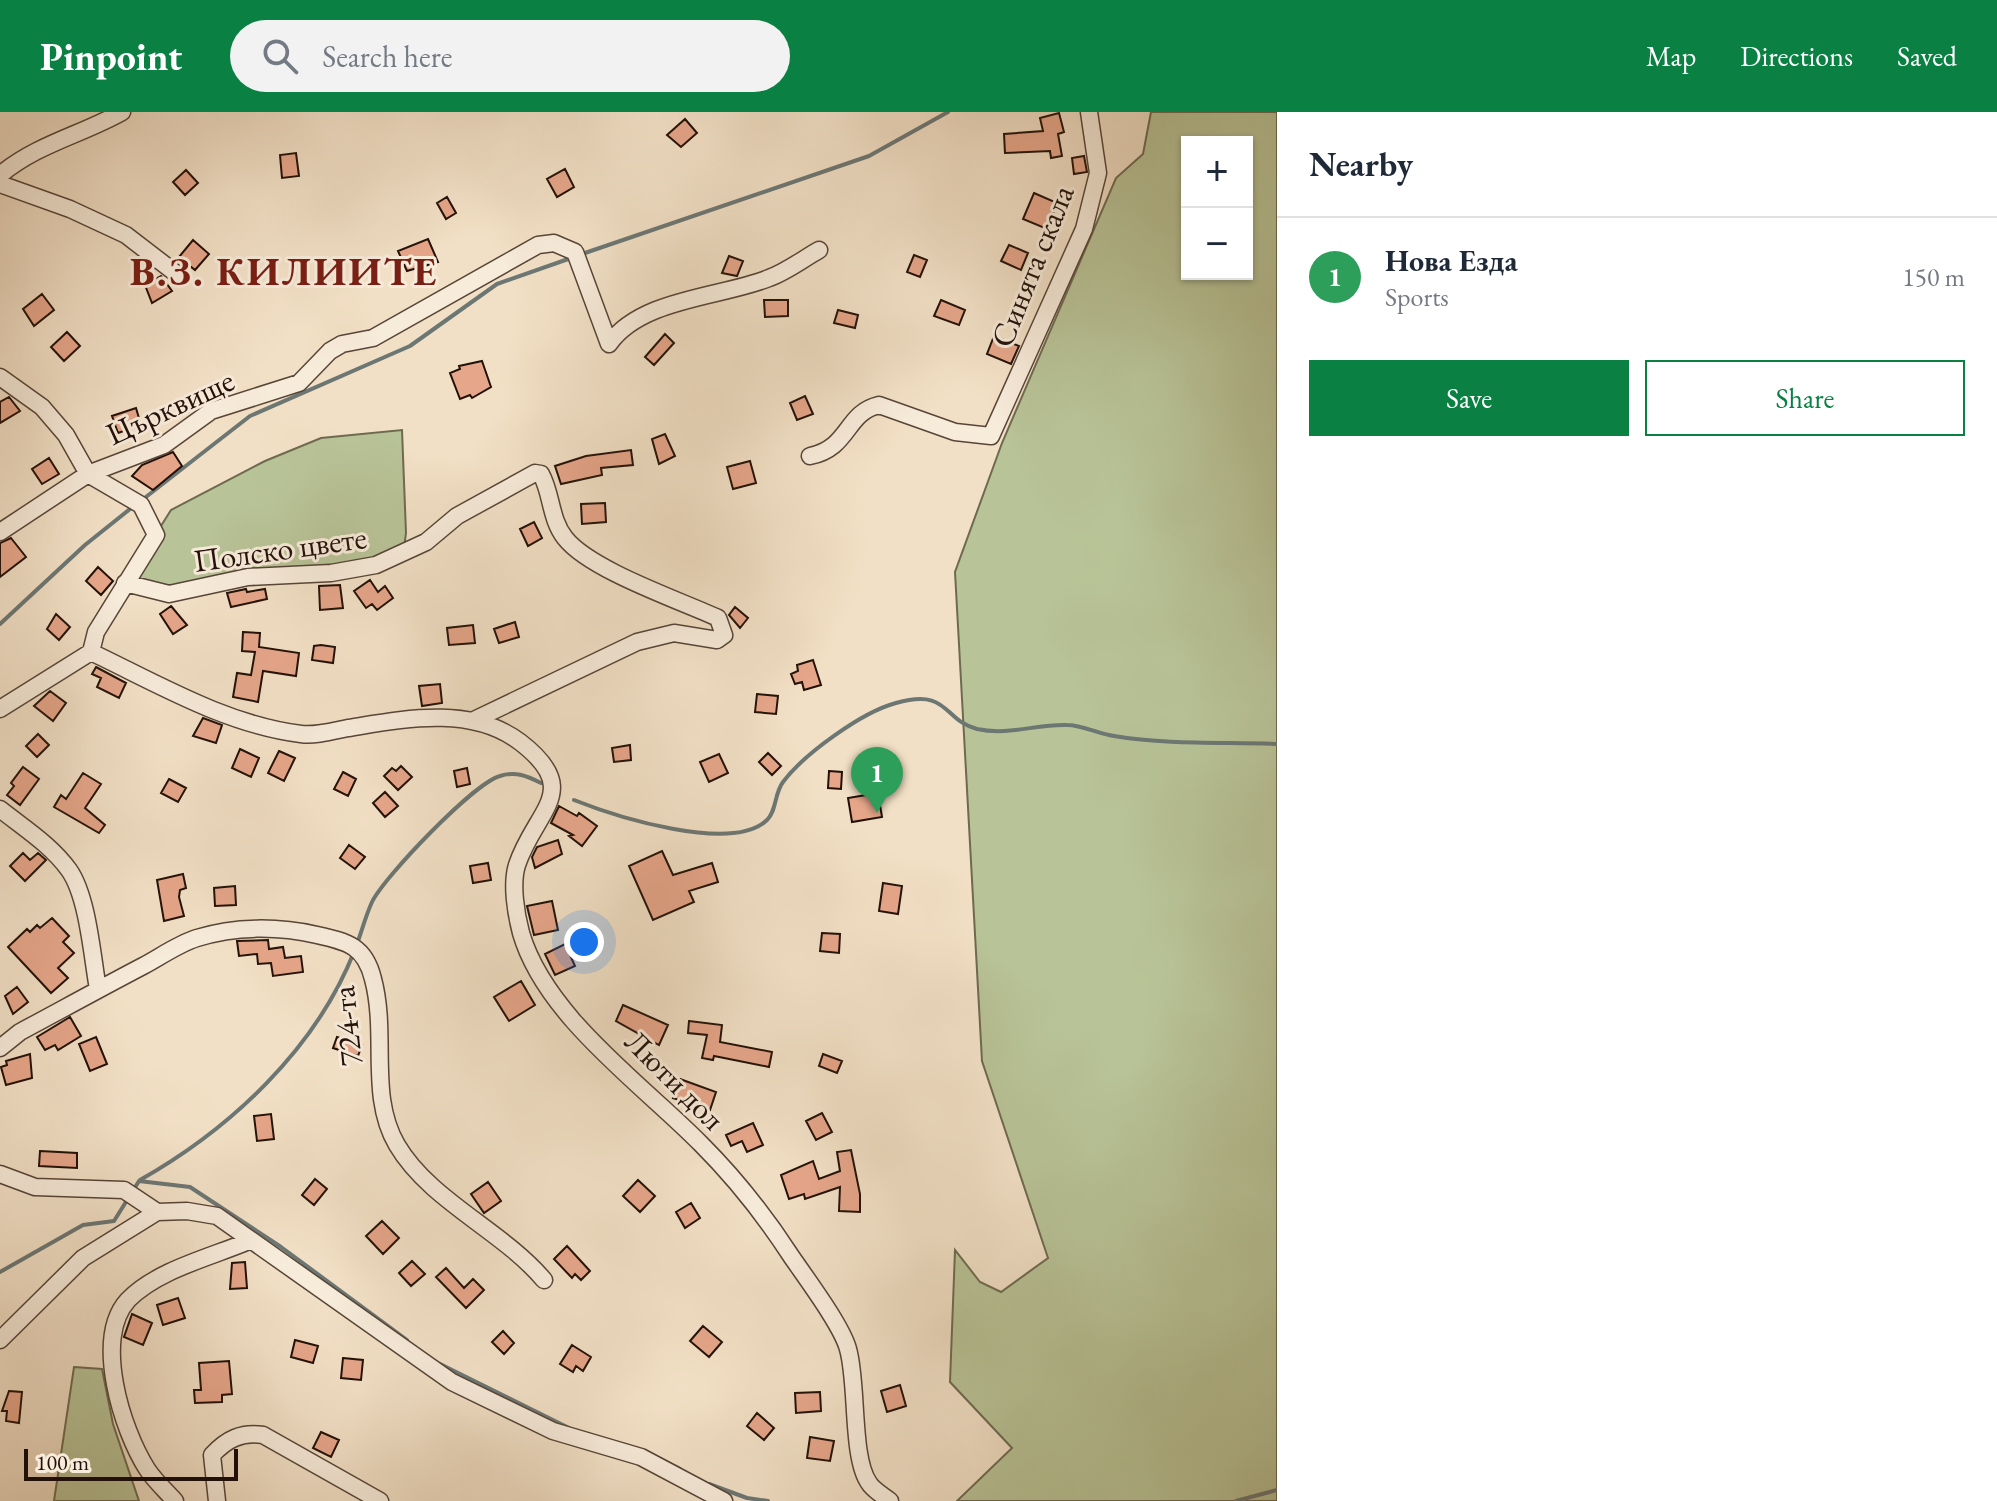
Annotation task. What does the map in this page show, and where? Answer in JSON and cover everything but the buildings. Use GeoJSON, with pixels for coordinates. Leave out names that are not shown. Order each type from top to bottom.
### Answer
{"type":"FeatureCollection","features":[{"type":"Feature","properties":{"kind":"street"},"geometry":{"type":"LineString","coordinates":[[0,175],[20,158],[48,144],[89,130],[122,112]]}},
{"type":"Feature","properties":{"kind":"street","name":"Синята скала"},"geometry":{"type":"LineString","coordinates":[[810,456],[836,446],[859,415],[879,405],[955,432],[991,436],[1084,229],[1098,173],[1089,112]]}},
{"type":"Feature","properties":{"kind":"street"},"geometry":{"type":"LineString","coordinates":[[0,184],[70,209],[126,235],[178,275]]}},
{"type":"Feature","properties":{"kind":"street","name":"Църквище"},"geometry":{"type":"LineString","coordinates":[[0,532],[88,474],[164,445],[211,411],[299,383],[330,351],[342,344],[373,338],[538,245],[567,245],[575,252],[609,344],[624,329],[678,301],[769,278],[819,250]]}},
{"type":"Feature","properties":{"kind":"street"},"geometry":{"type":"LineString","coordinates":[[0,377],[42,407],[66,435],[88,474]]}},
{"type":"Feature","properties":{"kind":"street","name":"Полско цвете"},"geometry":{"type":"LineString","coordinates":[[125,583],[169,594],[248,577],[331,573],[376,565],[426,542],[457,516],[535,473],[541,474],[546,483],[550,509],[565,538],[589,559],[718,618],[723,625],[724,635],[711,641],[674,633],[637,642],[474,720]]}},
{"type":"Feature","properties":{"kind":"street","name":"Полско цвете"},"geometry":{"type":"LineString","coordinates":[[88,474],[141,505],[156,535],[96,632],[91,652]]}},
{"type":"Feature","properties":{"kind":"street"},"geometry":{"type":"LineString","coordinates":[[0,709],[91,652],[251,724],[304,735],[382,723],[451,718],[474,720]]}},
{"type":"Feature","properties":{"kind":"street","name":"Люти дол"},"geometry":{"type":"LineString","coordinates":[[474,720],[517,740],[546,765],[553,784],[547,807],[517,867],[515,899],[521,932],[534,964],[550,990],[578,1022],[703,1146],[762,1212],[792,1256],[848,1345],[856,1394],[858,1446],[868,1483],[890,1501]]}},
{"type":"Feature","properties":{"kind":"street"},"geometry":{"type":"LineString","coordinates":[[0,809],[53,851],[71,873],[80,892],[98,989]]}},
{"type":"Feature","properties":{"kind":"street","name":"724-та"},"geometry":{"type":"LineString","coordinates":[[0,1048],[20,1032],[196,938],[261,928],[294,930],[354,947],[373,978],[382,1032],[379,1096],[397,1145],[464,1213],[505,1240],[544,1280]]}},
{"type":"Feature","properties":{"kind":"street"},"geometry":{"type":"LineString","coordinates":[[0,1174],[35,1187],[124,1190],[157,1212]]}},
{"type":"Feature","properties":{"kind":"street"},"geometry":{"type":"LineString","coordinates":[[0,1340],[83,1258],[137,1228],[157,1212],[187,1211],[217,1216],[452,1382],[553,1431],[641,1457],[707,1495],[724,1501]]}},
{"type":"Feature","properties":{"kind":"street"},"geometry":{"type":"LineString","coordinates":[[175,1501],[147,1469],[130,1434],[109,1353],[110,1335],[128,1300],[157,1280],[249,1241]]}},
{"type":"Feature","properties":{"kind":"street"},"geometry":{"type":"LineString","coordinates":[[217,1501],[212,1455],[225,1441],[248,1433],[263,1435],[380,1501]]}},
{"type":"Feature","properties":{"kind":"green space"},"geometry":{"type":"Polygon","coordinates":[[[1151,112],[1277,112],[1277,1501],[957,1501],[1012,1448],[950,1382],[955,1250],[980,1282],[1001,1292],[1048,1258],[982,1061],[955,572],[1002,443],[1116,178],[1143,154],[1151,112]]]}},
{"type":"Feature","properties":{"kind":"green space"},"geometry":{"type":"Polygon","coordinates":[[[402,430],[406,533],[403,556],[169,594],[125,583],[171,510],[265,461],[321,438],[402,430]]]}},
{"type":"Feature","properties":{"kind":"green space"},"geometry":{"type":"Polygon","coordinates":[[[74,1367],[102,1369],[113,1424],[139,1501],[54,1501],[74,1367]]]}},
{"type":"Feature","properties":{"kind":"waterway"},"geometry":{"type":"LineString","coordinates":[[582,254],[869,156],[948,112]]}},
{"type":"Feature","properties":{"kind":"waterway"},"geometry":{"type":"LineString","coordinates":[[142,500],[250,416],[410,346],[497,284],[574,257]]}},
{"type":"Feature","properties":{"kind":"waterway"},"geometry":{"type":"LineString","coordinates":[[0,624],[85,545],[135,505]]}},
{"type":"Feature","properties":{"kind":"waterway"},"geometry":{"type":"LineString","coordinates":[[574,800],[616,815],[672,829],[701,833],[750,830],[767,820],[783,782],[819,747],[867,715],[914,699],[936,702],[966,725],[989,731],[1067,725],[1108,735],[1154,741],[1277,744]]}},
{"type":"Feature","properties":{"kind":"waterway"},"geometry":{"type":"LineString","coordinates":[[357,944],[372,902],[380,890],[451,812],[500,776],[521,775],[541,783]]}},
{"type":"Feature","properties":{"kind":"waterway"},"geometry":{"type":"LineString","coordinates":[[140,1180],[206,1137],[266,1084],[317,1022],[354,952]]}},
{"type":"Feature","properties":{"kind":"waterway"},"geometry":{"type":"LineString","coordinates":[[134,1189],[139,1181],[190,1187],[281,1247],[407,1340]]}},
{"type":"Feature","properties":{"kind":"waterway"},"geometry":{"type":"LineString","coordinates":[[0,1272],[83,1225],[114,1221],[129,1197]]}},
{"type":"Feature","properties":{"kind":"waterway"},"geometry":{"type":"LineString","coordinates":[[440,1364],[569,1428]]}},
{"type":"Feature","properties":{"kind":"waterway"},"geometry":{"type":"LineString","coordinates":[[645,1451],[680,1469]]}},
{"type":"Feature","properties":{"kind":"waterway"},"geometry":{"type":"LineString","coordinates":[[709,1484],[747,1498],[768,1501]]}},
{"type":"Feature","properties":{"kind":"waterway"},"geometry":{"type":"LineString","coordinates":[[1236,1501],[1277,1490]]}},
{"type":"Feature","properties":{"kind":"place","name":"Нова Езда"},"geometry":{"type":"Point","coordinates":[877,813]}},
{"type":"Feature","properties":{"kind":"district","name":"В.З. КИЛИИТЕ"},"geometry":{"type":"Point","coordinates":[284,271]}}]}
